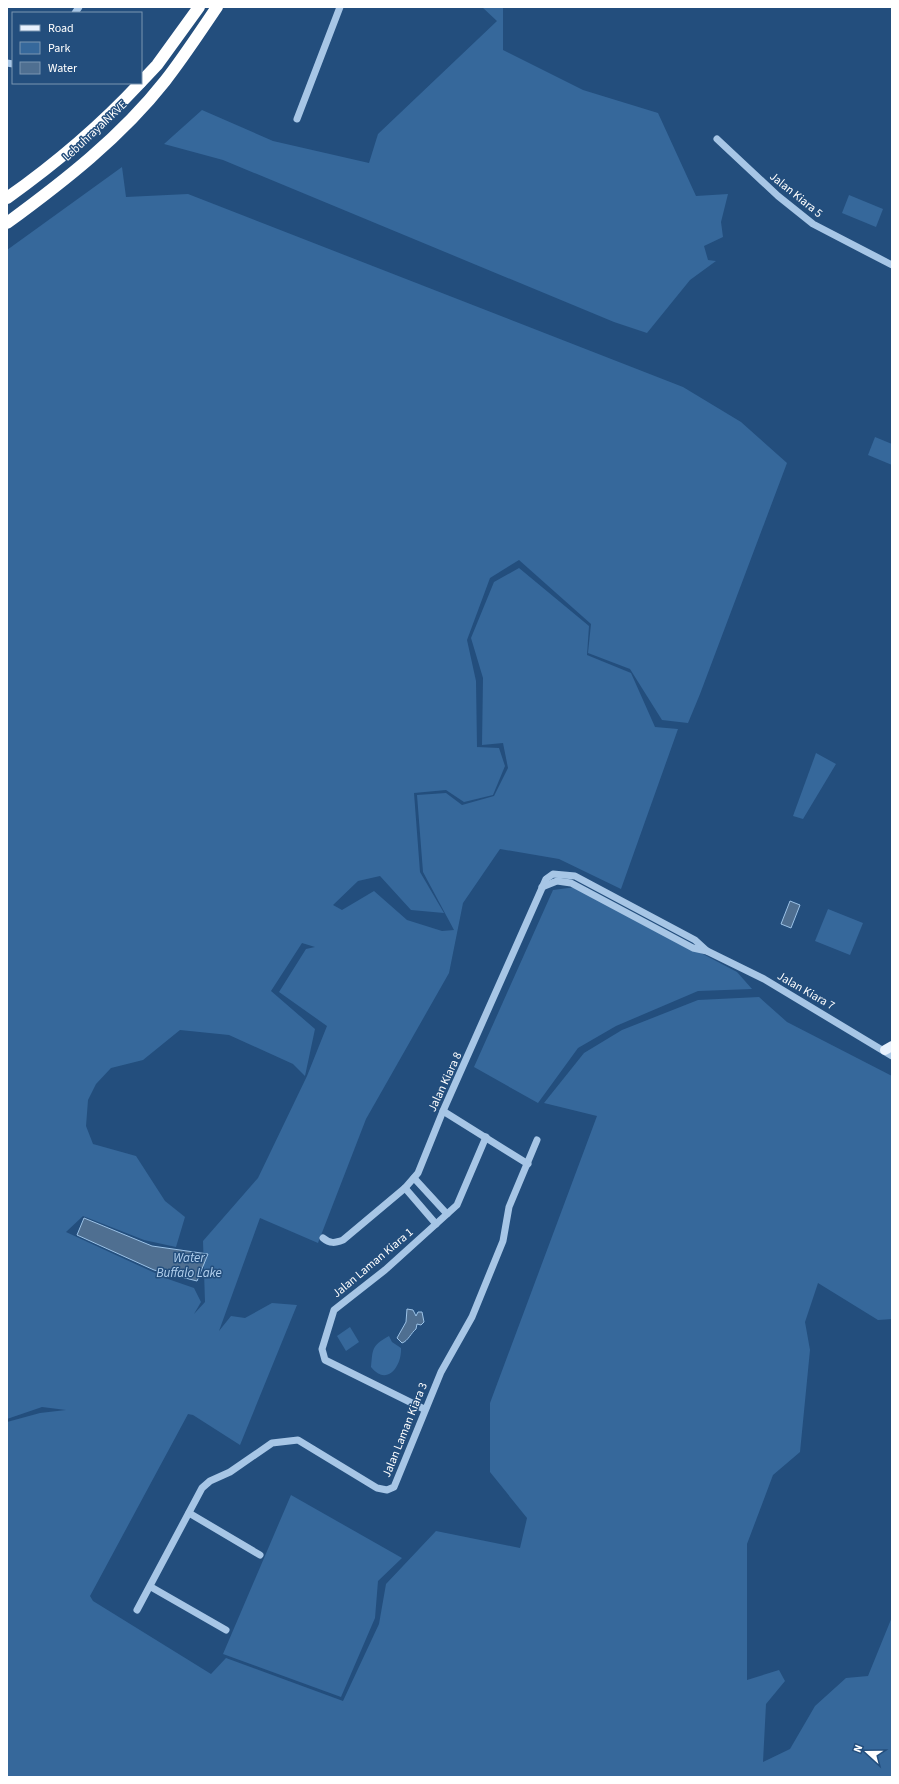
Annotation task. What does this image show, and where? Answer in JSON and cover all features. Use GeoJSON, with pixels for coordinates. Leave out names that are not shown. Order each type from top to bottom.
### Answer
{"type":"FeatureCollection","features":[{"type":"Feature","properties":{"kind":"highway","name":"Lebuhraya NKVE"},"geometry":{"type":"LineString","coordinates":[[142,80],[157,64],[199,7]]}},
{"type":"Feature","properties":{"kind":"highway","name":"Lebuhraya NKVE"},"geometry":{"type":"LineString","coordinates":[[7,223],[92,156],[130,120],[164,82],[217,7]]}},
{"type":"Feature","properties":{"kind":"highway","name":"Lebuhraya NKVE"},"geometry":{"type":"LineString","coordinates":[[7,198],[47,168],[78,142],[118,106],[138,84]]}},
{"type":"Feature","properties":{"kind":"street"},"geometry":{"type":"LineString","coordinates":[[297,119],[340,7]]}},
{"type":"Feature","properties":{"kind":"street","name":"Jalan Kiara 5"},"geometry":{"type":"LineString","coordinates":[[717,139],[778,196],[813,224],[892,265]]}},
{"type":"Feature","properties":{"kind":"street","name":"Jalan Kiara 8"},"geometry":{"type":"LineString","coordinates":[[323,1238],[328,1242],[335,1243],[343,1240],[405,1188],[414,1178],[546,879],[553,874],[575,876],[695,940],[707,951]]}},
{"type":"Feature","properties":{"kind":"street","name":"Jalan Kiara 7"},"geometry":{"type":"LineString","coordinates":[[707,951],[731,962],[890,1050]]}},
{"type":"Feature","properties":{"kind":"street"},"geometry":{"type":"LineString","coordinates":[[443,1111],[528,1164]]}},
{"type":"Feature","properties":{"kind":"street","name":"Jalan Laman Kiara 1"},"geometry":{"type":"LineString","coordinates":[[424,1410],[326,1360],[322,1349],[334,1310],[385,1270],[457,1205],[486,1137]]}},
{"type":"Feature","properties":{"kind":"street","name":"Jalan Laman Kiara 3"},"geometry":{"type":"LineString","coordinates":[[137,1610],[202,1488],[210,1481],[230,1472],[272,1443],[298,1440],[377,1488],[387,1490],[394,1487],[424,1410],[441,1372],[472,1317],[503,1241],[509,1207],[537,1140]]}},
{"type":"Feature","properties":{"kind":"street"},"geometry":{"type":"LineString","coordinates":[[414,1178],[447,1214]]}},
{"type":"Feature","properties":{"kind":"street"},"geometry":{"type":"LineString","coordinates":[[405,1188],[436,1224]]}},
{"type":"Feature","properties":{"kind":"street"},"geometry":{"type":"LineString","coordinates":[[189,1513],[260,1555]]}},
{"type":"Feature","properties":{"kind":"street"},"geometry":{"type":"LineString","coordinates":[[151,1586],[226,1630]]}},
{"type":"Feature","properties":{"kind":"green space"},"geometry":{"type":"Polygon","coordinates":[[[482,7],[503,7],[503,50],[583,90],[658,113],[696,196],[728,194],[721,222],[723,237],[704,246],[708,260],[716,261],[690,280],[647,333],[614,322],[223,160],[164,144],[202,110],[273,141],[369,163],[378,134],[497,21],[482,7]]]}},
{"type":"Feature","properties":{"kind":"green space"},"geometry":{"type":"Polygon","coordinates":[[[122,167],[126,197],[188,194],[683,387],[741,422],[787,463],[688,723],[662,720],[630,669],[588,653],[591,624],[519,560],[490,578],[467,640],[476,681],[477,747],[499,748],[505,766],[493,795],[464,802],[446,790],[414,793],[420,872],[444,913],[411,910],[380,876],[358,881],[333,905],[342,910],[374,891],[407,920],[442,931],[454,930],[423,872],[417,795],[446,793],[462,805],[494,796],[508,768],[503,743],[482,745],[483,678],[471,638],[494,582],[519,568],[589,626],[587,655],[631,673],[655,727],[678,729],[621,889],[559,859],[500,849],[463,903],[449,973],[366,1119],[318,1243],[260,1218],[219,1331],[231,1316],[245,1318],[272,1303],[297,1305],[240,1445],[193,1415],[188,1414],[90,1596],[93,1601],[211,1674],[226,1658],[343,1701],[379,1624],[386,1584],[436,1531],[520,1548],[527,1518],[490,1472],[490,1403],[597,1116],[544,1103],[584,1053],[622,1030],[698,1000],[759,997],[787,1022],[892,1076],[892,1319],[878,1320],[818,1283],[805,1322],[810,1350],[800,1452],[773,1475],[747,1544],[747,1680],[779,1670],[785,1681],[766,1704],[763,1762],[790,1749],[815,1706],[846,1678],[868,1676],[892,1617],[892,1777],[7,1777],[7,1422],[40,1413],[66,1410],[42,1407],[7,1419],[7,250],[122,167]],[[302,943],[271,991],[315,1029],[305,1076],[293,1064],[229,1035],[180,1030],[143,1060],[111,1068],[96,1084],[88,1100],[86,1126],[93,1144],[136,1156],[165,1201],[185,1217],[176,1247],[144,1240],[83,1216],[66,1232],[168,1279],[194,1288],[201,1302],[194,1314],[205,1302],[203,1241],[258,1178],[307,1076],[327,1026],[279,992],[306,949],[315,947],[302,943]]]}},
{"type":"Feature","properties":{"kind":"green space"},"geometry":{"type":"Polygon","coordinates":[[[849,195],[883,209],[876,227],[842,213],[849,195]]]}},
{"type":"Feature","properties":{"kind":"green space"},"geometry":{"type":"Polygon","coordinates":[[[875,437],[892,444],[892,465],[868,455],[875,437]]]}},
{"type":"Feature","properties":{"kind":"green space"},"geometry":{"type":"Polygon","coordinates":[[[816,753],[836,764],[803,819],[793,816],[816,753]]]}},
{"type":"Feature","properties":{"kind":"green space"},"geometry":{"type":"Polygon","coordinates":[[[576,887],[737,972],[752,989],[698,991],[616,1026],[578,1048],[538,1103],[474,1067],[553,890],[576,887]]]}},
{"type":"Feature","properties":{"kind":"green space"},"geometry":{"type":"Polygon","coordinates":[[[828,909],[863,923],[850,955],[815,941],[828,909]]]}},
{"type":"Feature","properties":{"kind":"green space"},"geometry":{"type":"Polygon","coordinates":[[[350,1327],[359,1342],[346,1351],[337,1336],[350,1327]]]}},
{"type":"Feature","properties":{"kind":"green space"},"geometry":{"type":"Polygon","coordinates":[[[389,1336],[392,1342],[401,1348],[401,1355],[392,1372],[388,1375],[383,1375],[377,1373],[371,1367],[372,1356],[376,1345],[389,1336]]]}},
{"type":"Feature","properties":{"kind":"green space"},"geometry":{"type":"Polygon","coordinates":[[[291,1495],[402,1558],[378,1581],[375,1618],[341,1697],[223,1654],[291,1495]]]}},
{"type":"Feature","properties":{"kind":"water"},"geometry":{"type":"Polygon","coordinates":[[[790,901],[800,905],[791,928],[781,924],[790,901]]]}},
{"type":"Feature","properties":{"kind":"water","name":"Water Buffalo Lake"},"geometry":{"type":"Polygon","coordinates":[[[84,1218],[152,1246],[208,1254],[197,1281],[154,1270],[77,1235],[84,1218]]]}},
{"type":"Feature","properties":{"kind":"water"},"geometry":{"type":"Polygon","coordinates":[[[407,1309],[413,1310],[416,1316],[418,1312],[422,1312],[424,1322],[421,1325],[417,1324],[416,1329],[406,1341],[402,1343],[397,1338],[406,1322],[407,1309]]]}}]}
